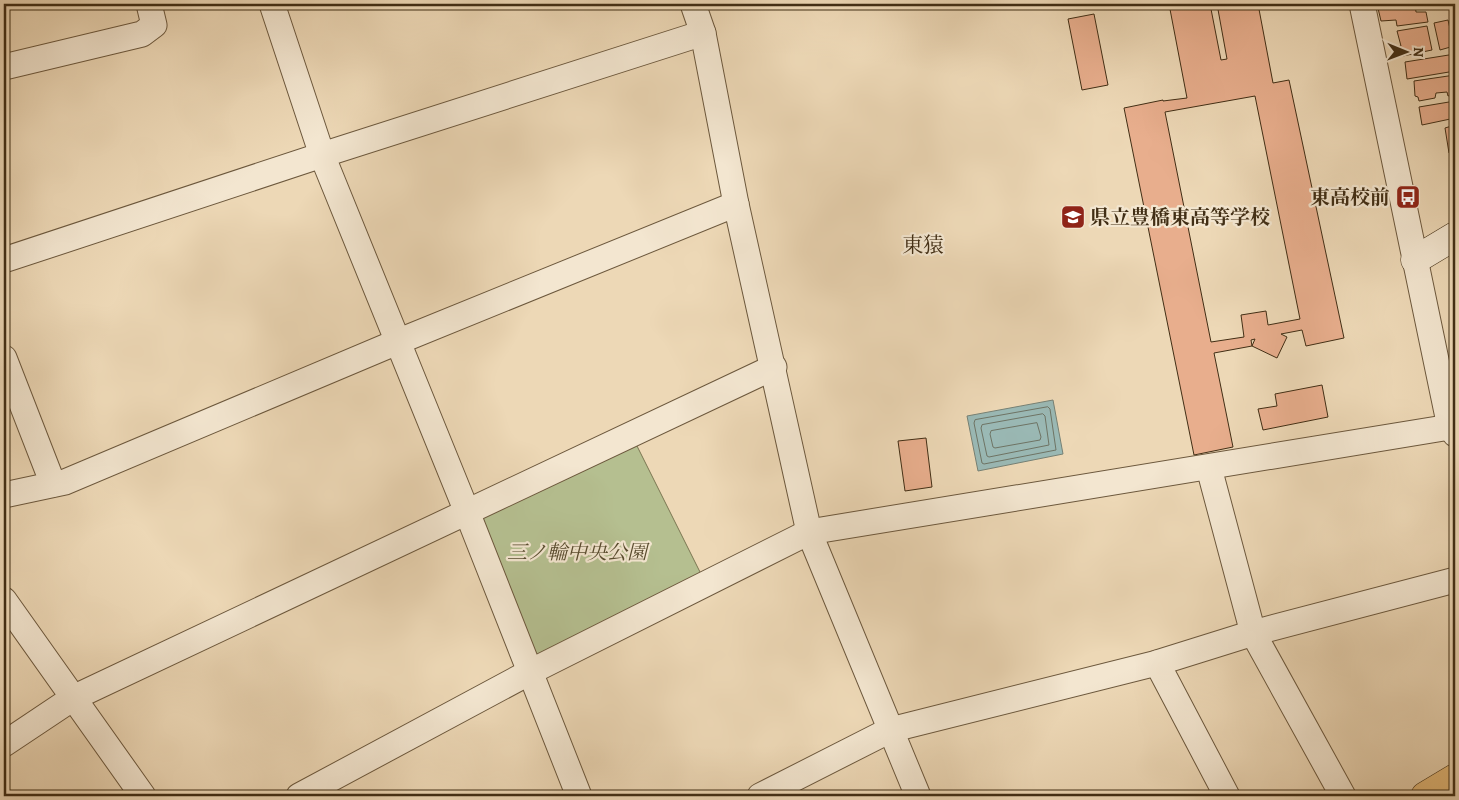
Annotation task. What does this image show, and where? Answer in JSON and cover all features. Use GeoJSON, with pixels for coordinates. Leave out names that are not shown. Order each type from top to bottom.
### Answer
{"type":"FeatureCollection","features":[{"type":"Feature","properties":{"kind":"highway"},"geometry":{"type":"LineString","coordinates":[[1425,796],[1455,778]]}},
{"type":"Feature","properties":{"kind":"street"},"geometry":{"type":"LineString","coordinates":[[4,67],[142,34],[154,25],[149,4]]}},
{"type":"Feature","properties":{"kind":"street"},"geometry":{"type":"LineString","coordinates":[[272,4],[322,155],[467,512],[579,796]]}},
{"type":"Feature","properties":{"kind":"street"},"geometry":{"type":"LineString","coordinates":[[693,4],[703,33],[736,204],[810,532],[918,796]]}},
{"type":"Feature","properties":{"kind":"street"},"geometry":{"type":"LineString","coordinates":[[299,796],[530,672],[810,532],[1454,429],[1415,260],[1362,4]]}},
{"type":"Feature","properties":{"kind":"street"},"geometry":{"type":"LineString","coordinates":[[4,260],[322,155],[703,33]]}},
{"type":"Feature","properties":{"kind":"street"},"geometry":{"type":"LineString","coordinates":[[4,495],[65,482],[397,342],[736,204]]}},
{"type":"Feature","properties":{"kind":"street"},"geometry":{"type":"LineString","coordinates":[[1415,260],[1455,236]]}},
{"type":"Feature","properties":{"kind":"street"},"geometry":{"type":"LineString","coordinates":[[4,358],[53,484]]}},
{"type":"Feature","properties":{"kind":"street"},"geometry":{"type":"LineString","coordinates":[[4,744],[73,698],[774,367]]}},
{"type":"Feature","properties":{"kind":"street"},"geometry":{"type":"LineString","coordinates":[[1209,468],[1253,633],[1343,796]]}},
{"type":"Feature","properties":{"kind":"street"},"geometry":{"type":"LineString","coordinates":[[760,796],[890,730],[1157,663],[1253,633],[1455,580]]}},
{"type":"Feature","properties":{"kind":"street"},"geometry":{"type":"LineString","coordinates":[[4,600],[143,796]]}},
{"type":"Feature","properties":{"kind":"street"},"geometry":{"type":"LineString","coordinates":[[1157,663],[1227,796]]}},
{"type":"Feature","properties":{"kind":"green space","name":"三ノ輪中央公園"},"geometry":{"type":"Polygon","coordinates":[[[635,442],[701,574],[535,656],[480,512],[635,442]]]}},
{"type":"Feature","properties":{"kind":"water"},"geometry":{"type":"Polygon","coordinates":[[[1053,400],[1063,454],[978,471],[967,416],[1053,400]]]}},
{"type":"Feature","properties":{"kind":"building"},"geometry":{"type":"Polygon","coordinates":[[[1169,4],[1210,4],[1221,60],[1227,59],[1217,4],[1258,4],[1273,83],[1289,80],[1344,338],[1306,346],[1302,330],[1281,334],[1287,337],[1277,358],[1252,346],[1214,353],[1233,447],[1194,455],[1124,108],[1163,100],[1187,98],[1169,4]],[[1255,96],[1165,112],[1211,342],[1244,337],[1241,315],[1266,311],[1268,325],[1300,319],[1255,96]]]}},
{"type":"Feature","properties":{"kind":"building"},"geometry":{"type":"Polygon","coordinates":[[[1377,4],[1415,4],[1416,12],[1426,12],[1428,22],[1397,26],[1396,20],[1381,21],[1377,4]]]}},
{"type":"Feature","properties":{"kind":"building"},"geometry":{"type":"Polygon","coordinates":[[[1094,14],[1108,85],[1082,90],[1068,19],[1094,14]]]}},
{"type":"Feature","properties":{"kind":"building"},"geometry":{"type":"Polygon","coordinates":[[[1448,20],[1454,46],[1440,50],[1434,23],[1448,20]]]}},
{"type":"Feature","properties":{"kind":"building"},"geometry":{"type":"Polygon","coordinates":[[[1427,26],[1432,50],[1398,57],[1397,47],[1401,46],[1397,31],[1427,26]]]}},
{"type":"Feature","properties":{"kind":"building"},"geometry":{"type":"Polygon","coordinates":[[[1455,54],[1455,71],[1407,79],[1405,62],[1455,54]]]}},
{"type":"Feature","properties":{"kind":"building"},"geometry":{"type":"Polygon","coordinates":[[[1455,75],[1455,94],[1448,96],[1447,92],[1436,93],[1435,98],[1419,101],[1418,97],[1415,96],[1414,81],[1455,75]]]}},
{"type":"Feature","properties":{"kind":"building"},"geometry":{"type":"Polygon","coordinates":[[[1455,101],[1455,118],[1422,125],[1419,107],[1455,101]]]}},
{"type":"Feature","properties":{"kind":"building"},"geometry":{"type":"Polygon","coordinates":[[[1455,125],[1455,152],[1449,153],[1445,128],[1455,125]]]}},
{"type":"Feature","properties":{"kind":"building"},"geometry":{"type":"Polygon","coordinates":[[[1322,385],[1328,417],[1263,430],[1258,409],[1277,406],[1275,394],[1322,385]]]}},
{"type":"Feature","properties":{"kind":"building"},"geometry":{"type":"Polygon","coordinates":[[[926,438],[932,487],[905,491],[898,441],[926,438]]]}},
{"type":"Feature","properties":{"kind":"place","name":"東高校前"},"geometry":{"type":"Point","coordinates":[1408,197]}},
{"type":"Feature","properties":{"kind":"place","name":"県立豊橋東高等学校"},"geometry":{"type":"Point","coordinates":[1073,217]}},
{"type":"Feature","properties":{"kind":"district","name":"東猿"},"geometry":{"type":"Point","coordinates":[923,245]}}]}
